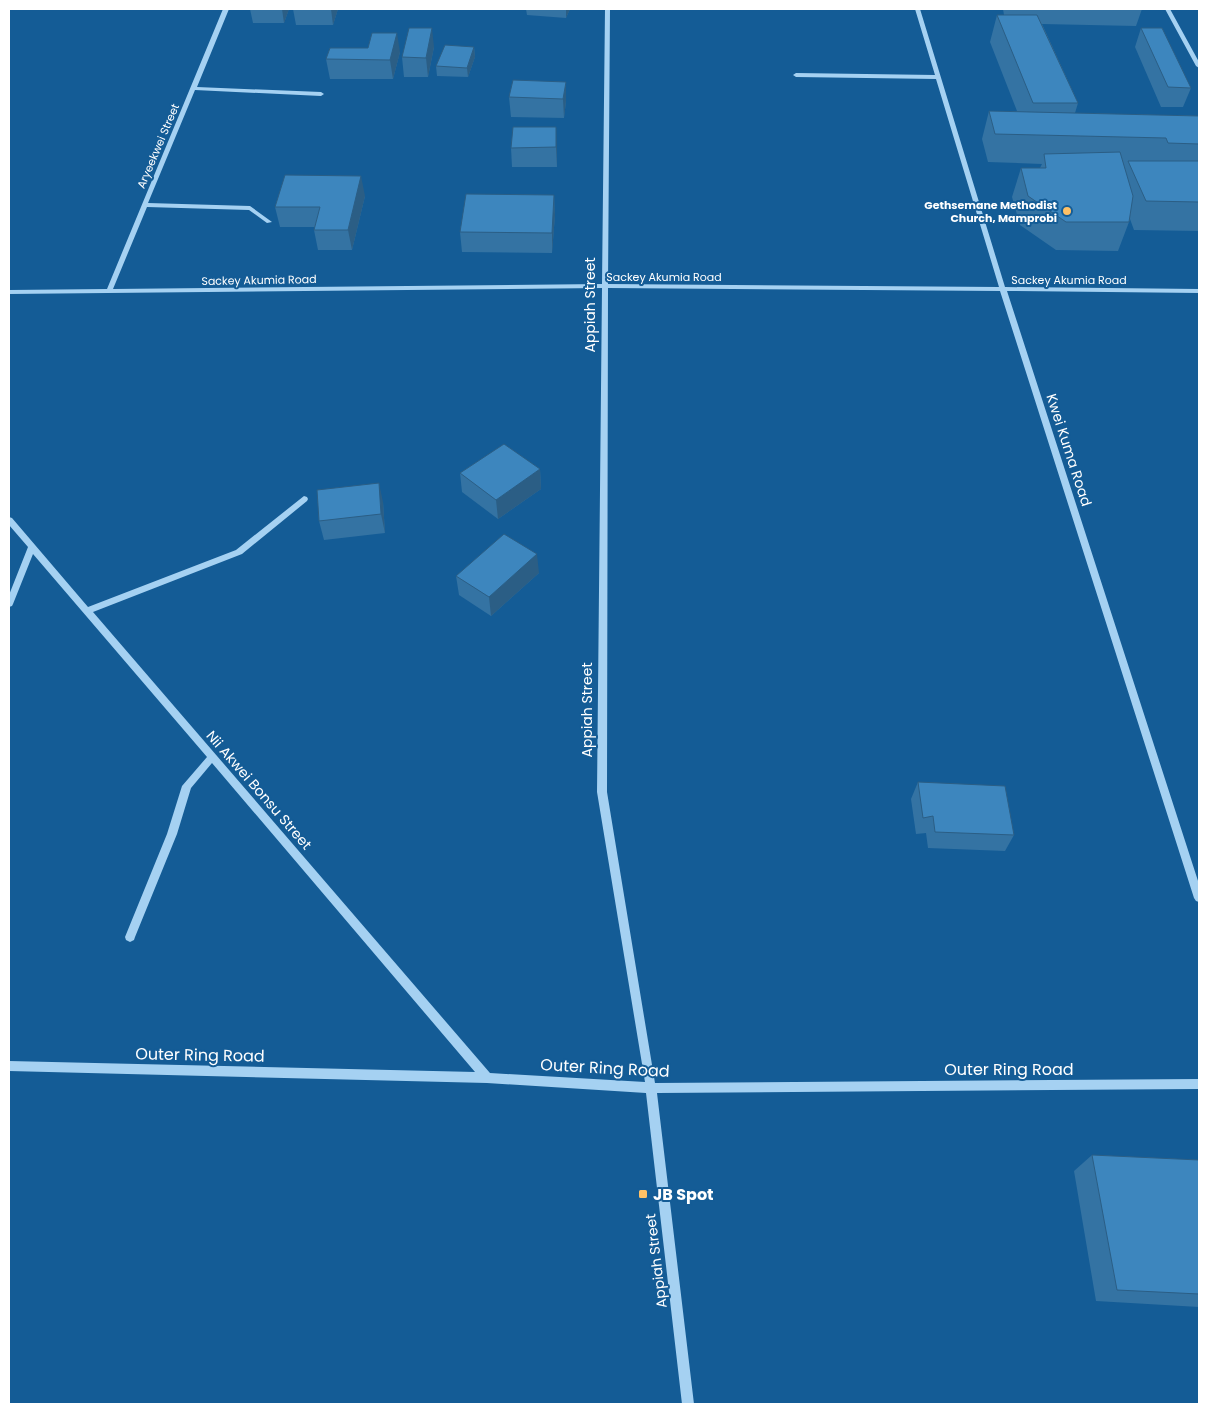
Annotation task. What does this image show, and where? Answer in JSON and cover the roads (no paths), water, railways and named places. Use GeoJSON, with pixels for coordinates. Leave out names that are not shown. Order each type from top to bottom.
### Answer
{"type":"FeatureCollection","features":[{"type":"Feature","properties":{"kind":"street","name":"Aryeekwei Street"},"geometry":{"type":"LineString","coordinates":[[109,291],[226,9]]}},
{"type":"Feature","properties":{"kind":"street","name":"Appiah Street"},"geometry":{"type":"LineString","coordinates":[[607,9],[602,792],[651,1088],[688,1404]]}},
{"type":"Feature","properties":{"kind":"street","name":"Kwei Kuma Road"},"geometry":{"type":"LineString","coordinates":[[918,9],[1003,290],[1199,898]]}},
{"type":"Feature","properties":{"kind":"street"},"geometry":{"type":"LineString","coordinates":[[1167,9],[1199,66]]}},
{"type":"Feature","properties":{"kind":"street"},"geometry":{"type":"LineString","coordinates":[[796,74],[938,76]]}},
{"type":"Feature","properties":{"kind":"street"},"geometry":{"type":"LineString","coordinates":[[193,88],[321,94]]}},
{"type":"Feature","properties":{"kind":"street"},"geometry":{"type":"LineString","coordinates":[[144,205],[250,208],[269,222]]}},
{"type":"Feature","properties":{"kind":"street","name":"Sackey Akumia Road"},"geometry":{"type":"LineString","coordinates":[[9,292],[605,286],[1199,291]]}},
{"type":"Feature","properties":{"kind":"street"},"geometry":{"type":"LineString","coordinates":[[87,611],[239,552],[304,499]]}},
{"type":"Feature","properties":{"kind":"street","name":"Nii Akwei Bonsu Street"},"geometry":{"type":"LineString","coordinates":[[9,520],[487,1078]]}},
{"type":"Feature","properties":{"kind":"street"},"geometry":{"type":"LineString","coordinates":[[9,604],[32,547]]}},
{"type":"Feature","properties":{"kind":"street"},"geometry":{"type":"LineString","coordinates":[[130,937],[172,834],[187,786],[212,757]]}},
{"type":"Feature","properties":{"kind":"street","name":"Outer Ring Road"},"geometry":{"type":"LineString","coordinates":[[9,1066],[487,1078],[651,1088],[1199,1084]]}},
{"type":"Feature","properties":{"kind":"place","name":"Gethsemane Methodist Church, Mamprobi"},"geometry":{"type":"Point","coordinates":[1067,211]}},
{"type":"Feature","properties":{"kind":"place","name":"JB Spot"},"geometry":{"type":"Point","coordinates":[643,1194]}}]}
